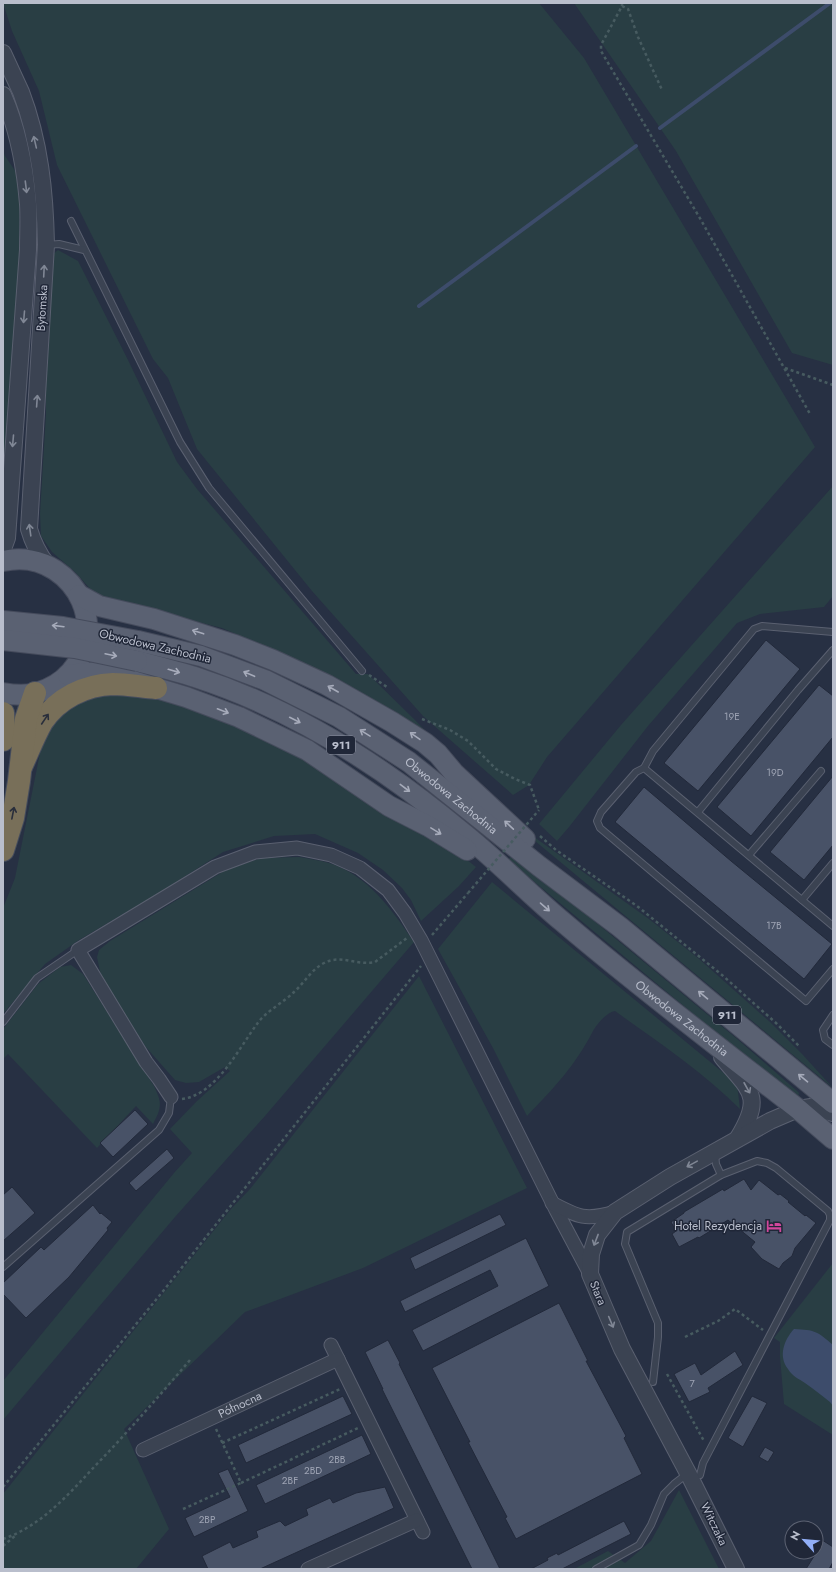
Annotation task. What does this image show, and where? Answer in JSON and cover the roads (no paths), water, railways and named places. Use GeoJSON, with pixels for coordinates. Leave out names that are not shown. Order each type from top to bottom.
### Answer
{"type":"FeatureCollection","features":[{"type":"Feature","properties":{"kind":"highway"},"geometry":{"type":"LineString","coordinates":[[21,767],[42,723],[52,710],[65,699],[92,687],[102,685],[115,684],[156,688]]}},
{"type":"Feature","properties":{"kind":"highway"},"geometry":{"type":"LineString","coordinates":[[3,850],[12,818],[21,767],[26,719],[35,694]]}},
{"type":"Feature","properties":{"kind":"highway"},"geometry":{"type":"LineString","coordinates":[[3,713],[3,740]]}},
{"type":"Feature","properties":{"kind":"main road"},"geometry":{"type":"LineString","coordinates":[[3,561],[22,559],[35,561],[47,565],[66,577],[79,595],[85,608],[87,622],[87,637],[83,651],[77,664],[68,675],[53,686],[35,694],[19,695],[3,693]]}},
{"type":"Feature","properties":{"kind":"main road"},"geometry":{"type":"LineString","coordinates":[[79,595],[99,606],[154,619],[197,632],[273,660],[327,685],[414,735],[438,754],[454,773],[620,927]]}},
{"type":"Feature","properties":{"kind":"main road","name":"Obwodowa Zachodnia"},"geometry":{"type":"LineString","coordinates":[[3,620],[63,626],[138,641],[201,656],[244,671],[311,702],[365,732],[422,771],[539,866],[620,927],[833,1103]]}},
{"type":"Feature","properties":{"kind":"main road","name":"Obwodowa Zachodnia"},"geometry":{"type":"LineString","coordinates":[[3,640],[75,648],[137,661],[196,678],[237,693],[312,728],[350,750],[401,785],[459,830],[563,922],[798,1109]]}},
{"type":"Feature","properties":{"kind":"main road"},"geometry":{"type":"LineString","coordinates":[[68,675],[84,672],[104,673],[186,697],[239,717],[306,750],[389,806],[428,826],[516,881]]}},
{"type":"Feature","properties":{"kind":"main road","name":"911"},"geometry":{"type":"LineString","coordinates":[[798,1109],[833,1139]]}},
{"type":"Feature","properties":{"kind":"street","name":"Bytomska"},"geometry":{"type":"LineString","coordinates":[[3,53],[21,93],[34,136],[41,167],[45,203],[46,245],[29,529],[32,541],[38,554],[47,565]]}},
{"type":"Feature","properties":{"kind":"street","name":"Bytomska"},"geometry":{"type":"LineString","coordinates":[[3,95],[15,129],[23,163],[28,204],[25,297],[8,527],[7,538],[3,549]]}},
{"type":"Feature","properties":{"kind":"street"},"geometry":{"type":"LineString","coordinates":[[172,1098],[146,1062],[78,950],[215,868],[256,852],[297,848],[331,855],[360,868],[388,890],[405,913],[426,951],[552,1203],[590,1274]]}},
{"type":"Feature","properties":{"kind":"street","name":"Stara"},"geometry":{"type":"LineString","coordinates":[[706,1036],[748,1087],[752,1099],[747,1124],[738,1138]]}},
{"type":"Feature","properties":{"kind":"street","name":"Stara"},"geometry":{"type":"LineString","coordinates":[[693,1476],[648,1384],[622,1348],[590,1274],[590,1254],[597,1234],[615,1212],[670,1176],[738,1138],[798,1109],[811,1107],[833,1113]]}},
{"type":"Feature","properties":{"kind":"street"},"geometry":{"type":"LineString","coordinates":[[552,1203],[583,1217],[600,1216],[615,1212]]}},
{"type":"Feature","properties":{"kind":"street"},"geometry":{"type":"LineString","coordinates":[[331,1345],[423,1532]]}},
{"type":"Feature","properties":{"kind":"street","name":"Północna"},"geometry":{"type":"LineString","coordinates":[[143,1450],[338,1359]]}},
{"type":"Feature","properties":{"kind":"street","name":"Witczaka"},"geometry":{"type":"LineString","coordinates":[[693,1476],[736,1569]]}},
{"type":"Feature","properties":{"kind":"street"},"geometry":{"type":"LineString","coordinates":[[308,1569],[417,1520]]}},
{"type":"Feature","properties":{"kind":"lane"},"geometry":{"type":"LineString","coordinates":[[71,221],[180,442],[196,469],[213,492],[362,671]]}},
{"type":"Feature","properties":{"kind":"lane"},"geometry":{"type":"LineString","coordinates":[[46,245],[59,244],[84,250]]}},
{"type":"Feature","properties":{"kind":"lane"},"geometry":{"type":"LineString","coordinates":[[833,632],[762,626],[754,629],[653,751],[644,768],[636,772],[601,812],[597,821],[600,828],[806,1002],[833,969]]}},
{"type":"Feature","properties":{"kind":"lane"},"geometry":{"type":"LineString","coordinates":[[698,812],[798,690],[833,650]]}},
{"type":"Feature","properties":{"kind":"lane"},"geometry":{"type":"LineString","coordinates":[[644,768],[833,926]]}},
{"type":"Feature","properties":{"kind":"lane"},"geometry":{"type":"LineString","coordinates":[[749,855],[821,771]]}},
{"type":"Feature","properties":{"kind":"lane"},"geometry":{"type":"LineString","coordinates":[[802,900],[833,863]]}},
{"type":"Feature","properties":{"kind":"lane"},"geometry":{"type":"LineString","coordinates":[[3,1022],[36,978],[78,950]]}},
{"type":"Feature","properties":{"kind":"lane"},"geometry":{"type":"LineString","coordinates":[[833,1015],[823,1030],[825,1039],[833,1045]]}},
{"type":"Feature","properties":{"kind":"lane"},"geometry":{"type":"LineString","coordinates":[[3,1268],[159,1130],[169,1113],[172,1098]]}},
{"type":"Feature","properties":{"kind":"lane"},"geometry":{"type":"LineString","coordinates":[[719,1149],[715,1154],[716,1164],[721,1176]]}},
{"type":"Feature","properties":{"kind":"lane"},"geometry":{"type":"LineString","coordinates":[[596,1569],[639,1545],[651,1525],[664,1494],[674,1484],[693,1476],[703,1463],[830,1220],[830,1214],[828,1211],[767,1162],[757,1161],[721,1176],[627,1232],[625,1244],[658,1323],[658,1337],[648,1384]]}},
{"type":"Feature","properties":{"kind":"water"},"geometry":{"type":"Polygon","coordinates":[[[794,1329],[815,1332],[833,1345],[833,1406],[815,1390],[794,1375],[785,1364],[783,1354],[785,1343],[790,1333],[794,1329]]]}},
{"type":"Feature","properties":{"kind":"waterway"},"geometry":{"type":"LineString","coordinates":[[660,128],[830,3]]}},
{"type":"Feature","properties":{"kind":"waterway"},"geometry":{"type":"LineString","coordinates":[[419,306],[636,146]]}},
{"type":"Feature","properties":{"kind":"place","name":"Hotel Rezydencja"},"geometry":{"type":"Point","coordinates":[774,1226]}}]}
